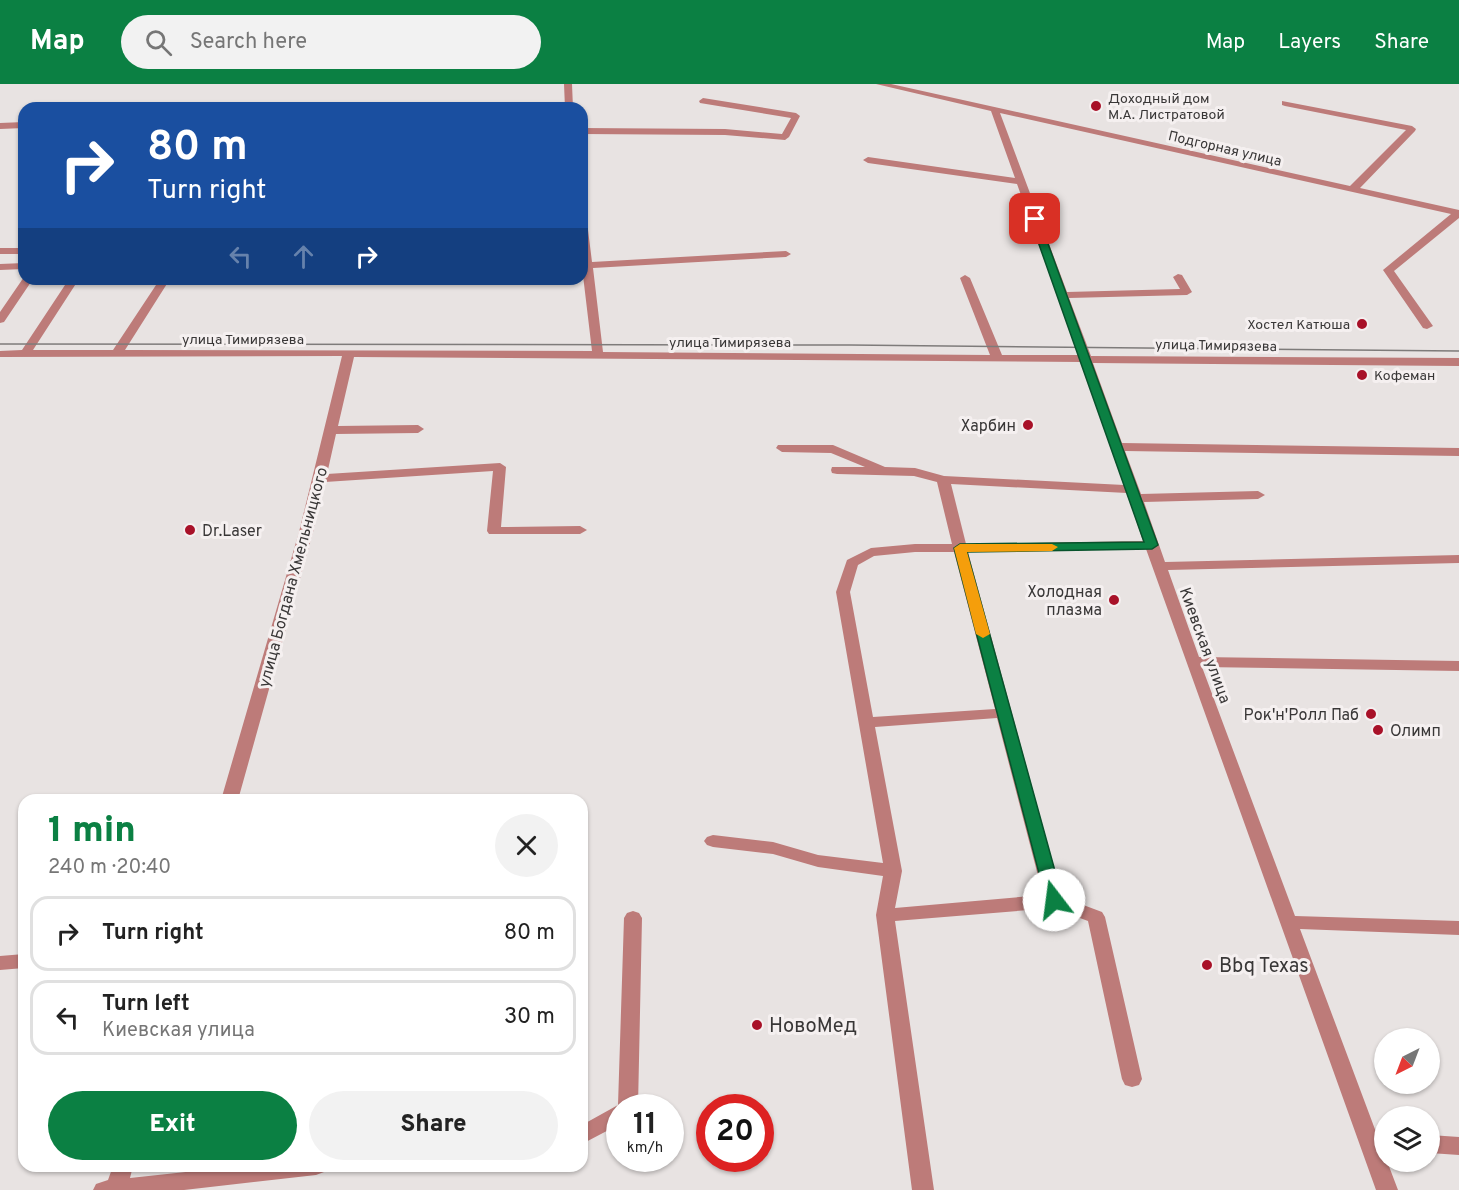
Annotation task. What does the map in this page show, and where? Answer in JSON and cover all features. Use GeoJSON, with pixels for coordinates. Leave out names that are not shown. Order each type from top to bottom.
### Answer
{"type":"FeatureCollection","features":[{"type":"Feature","properties":{"kind":"street"},"geometry":{"type":"LineString","coordinates":[[568,84],[569,102]]}},
{"type":"Feature","properties":{"kind":"street","name":"Подгорная улица"},"geometry":{"type":"LineString","coordinates":[[880,84],[1459,213]]}},
{"type":"Feature","properties":{"kind":"street"},"geometry":{"type":"LineString","coordinates":[[588,131],[725,132],[785,137],[796,116],[703,101]]}},
{"type":"Feature","properties":{"kind":"street"},"geometry":{"type":"LineString","coordinates":[[1285,103],[1412,129],[1365,180],[1351,190]]}},
{"type":"Feature","properties":{"kind":"street","name":"Киевская улица"},"geometry":{"type":"LineString","coordinates":[[995,111],[1288,922],[1374,1134]]}},
{"type":"Feature","properties":{"kind":"street"},"geometry":{"type":"LineString","coordinates":[[0,126],[18,125]]}},
{"type":"Feature","properties":{"kind":"street"},"geometry":{"type":"LineString","coordinates":[[867,160],[1021,182]]}},
{"type":"Feature","properties":{"kind":"street"},"geometry":{"type":"LineString","coordinates":[[1427,326],[1388,270],[1459,213]]}},
{"type":"Feature","properties":{"kind":"street"},"geometry":{"type":"LineString","coordinates":[[0,251],[18,251]]}},
{"type":"Feature","properties":{"kind":"street"},"geometry":{"type":"LineString","coordinates":[[588,265],[786,254]]}},
{"type":"Feature","properties":{"kind":"street"},"geometry":{"type":"LineString","coordinates":[[0,267],[18,267]]}},
{"type":"Feature","properties":{"kind":"street"},"geometry":{"type":"LineString","coordinates":[[588,274],[599,356]]}},
{"type":"Feature","properties":{"kind":"street"},"geometry":{"type":"LineString","coordinates":[[1062,295],[1186,292],[1178,277]]}},
{"type":"Feature","properties":{"kind":"street"},"geometry":{"type":"LineString","coordinates":[[965,278],[996,358]]}},
{"type":"Feature","properties":{"kind":"street"},"geometry":{"type":"LineString","coordinates":[[0,320],[24,285]]}},
{"type":"Feature","properties":{"kind":"street"},"geometry":{"type":"LineString","coordinates":[[25,354],[70,285]]}},
{"type":"Feature","properties":{"kind":"street"},"geometry":{"type":"LineString","coordinates":[[116,355],[161,285]]}},
{"type":"Feature","properties":{"kind":"street","name":"улица Тимирязева"},"geometry":{"type":"LineString","coordinates":[[0,354],[349,353],[1459,362]]}},
{"type":"Feature","properties":{"kind":"street","name":"улица Богдана Хмельницкого"},"geometry":{"type":"LineString","coordinates":[[231,794],[285,609],[349,353]]}},
{"type":"Feature","properties":{"kind":"street"},"geometry":{"type":"LineString","coordinates":[[330,430],[418,429]]}},
{"type":"Feature","properties":{"kind":"street"},"geometry":{"type":"LineString","coordinates":[[1117,447],[1459,452]]}},
{"type":"Feature","properties":{"kind":"street"},"geometry":{"type":"LineString","coordinates":[[782,448],[833,449],[887,471]]}},
{"type":"Feature","properties":{"kind":"street"},"geometry":{"type":"LineString","coordinates":[[319,478],[500,467],[494,531],[580,530]]}},
{"type":"Feature","properties":{"kind":"street"},"geometry":{"type":"LineString","coordinates":[[837,470],[915,472],[943,480],[1133,493],[1158,499],[1258,495]]}},
{"type":"Feature","properties":{"kind":"street"},"geometry":{"type":"LineString","coordinates":[[943,480],[1054,900]]}},
{"type":"Feature","properties":{"kind":"street"},"geometry":{"type":"LineString","coordinates":[[923,1190],[885,915],[893,871],[843,592],[852,563],[871,552],[915,548],[1152,545]]}},
{"type":"Feature","properties":{"kind":"street"},"geometry":{"type":"LineString","coordinates":[[1159,566],[1459,559]]}},
{"type":"Feature","properties":{"kind":"street"},"geometry":{"type":"LineString","coordinates":[[1193,662],[1459,666]]}},
{"type":"Feature","properties":{"kind":"street"},"geometry":{"type":"LineString","coordinates":[[867,723],[1004,713]]}},
{"type":"Feature","properties":{"kind":"street"},"geometry":{"type":"LineString","coordinates":[[713,841],[773,848],[819,861],[893,871]]}},
{"type":"Feature","properties":{"kind":"street"},"geometry":{"type":"LineString","coordinates":[[885,915],[1054,900],[1096,917],[1132,1079]]}},
{"type":"Feature","properties":{"kind":"street"},"geometry":{"type":"LineString","coordinates":[[628,1094],[633,918]]}},
{"type":"Feature","properties":{"kind":"street"},"geometry":{"type":"LineString","coordinates":[[1288,922],[1459,928]]}},
{"type":"Feature","properties":{"kind":"street"},"geometry":{"type":"LineString","coordinates":[[0,963],[18,962]]}},
{"type":"Feature","properties":{"kind":"street"},"geometry":{"type":"LineString","coordinates":[[588,1132],[606,1121]]}},
{"type":"Feature","properties":{"kind":"street"},"geometry":{"type":"LineString","coordinates":[[1440,1145],[1459,1146]]}},
{"type":"Feature","properties":{"kind":"street"},"geometry":{"type":"LineString","coordinates":[[112,1190],[120,1172]]}},
{"type":"Feature","properties":{"kind":"street"},"geometry":{"type":"LineString","coordinates":[[112,1190],[265,1172]]}},
{"type":"Feature","properties":{"kind":"street","name":"Киевская улица"},"geometry":{"type":"LineString","coordinates":[[1383,1172],[1387,1190]]}},
{"type":"Feature","properties":{"kind":"tram line"},"geometry":{"type":"LineString","coordinates":[[0,344],[850,345],[1459,351]]}},
{"type":"Feature","properties":{"kind":"slow traffic"},"geometry":{"type":"LineString","coordinates":[[983,634],[960,548],[1052,547]]}},
{"type":"Feature","properties":{"kind":"place","name":"Доходный дом М.А. Листратовой"},"geometry":{"type":"Point","coordinates":[1096,106]}},
{"type":"Feature","properties":{"kind":"place","name":"Хостел Катюша"},"geometry":{"type":"Point","coordinates":[1362,324]}},
{"type":"Feature","properties":{"kind":"place","name":"Кофеман"},"geometry":{"type":"Point","coordinates":[1362,375]}},
{"type":"Feature","properties":{"kind":"place","name":"Харбин"},"geometry":{"type":"Point","coordinates":[1028,425]}},
{"type":"Feature","properties":{"kind":"place","name":"Dr.Laser"},"geometry":{"type":"Point","coordinates":[190,530]}},
{"type":"Feature","properties":{"kind":"place","name":"Холодная плазма"},"geometry":{"type":"Point","coordinates":[1114,600]}},
{"type":"Feature","properties":{"kind":"place","name":"Рок'н'Ролл Паб"},"geometry":{"type":"Point","coordinates":[1371,714]}},
{"type":"Feature","properties":{"kind":"place","name":"Олимп"},"geometry":{"type":"Point","coordinates":[1378,730]}},
{"type":"Feature","properties":{"kind":"place","name":"Bbq Texas"},"geometry":{"type":"Point","coordinates":[1207,965]}},
{"type":"Feature","properties":{"kind":"place","name":"НовоМед"},"geometry":{"type":"Point","coordinates":[757,1025]}},
{"type":"Feature","properties":{"kind":"route"},"geometry":{"type":"LineString","coordinates":[[1035,219],[1152,545],[960,548],[1054,900]]}}]}
